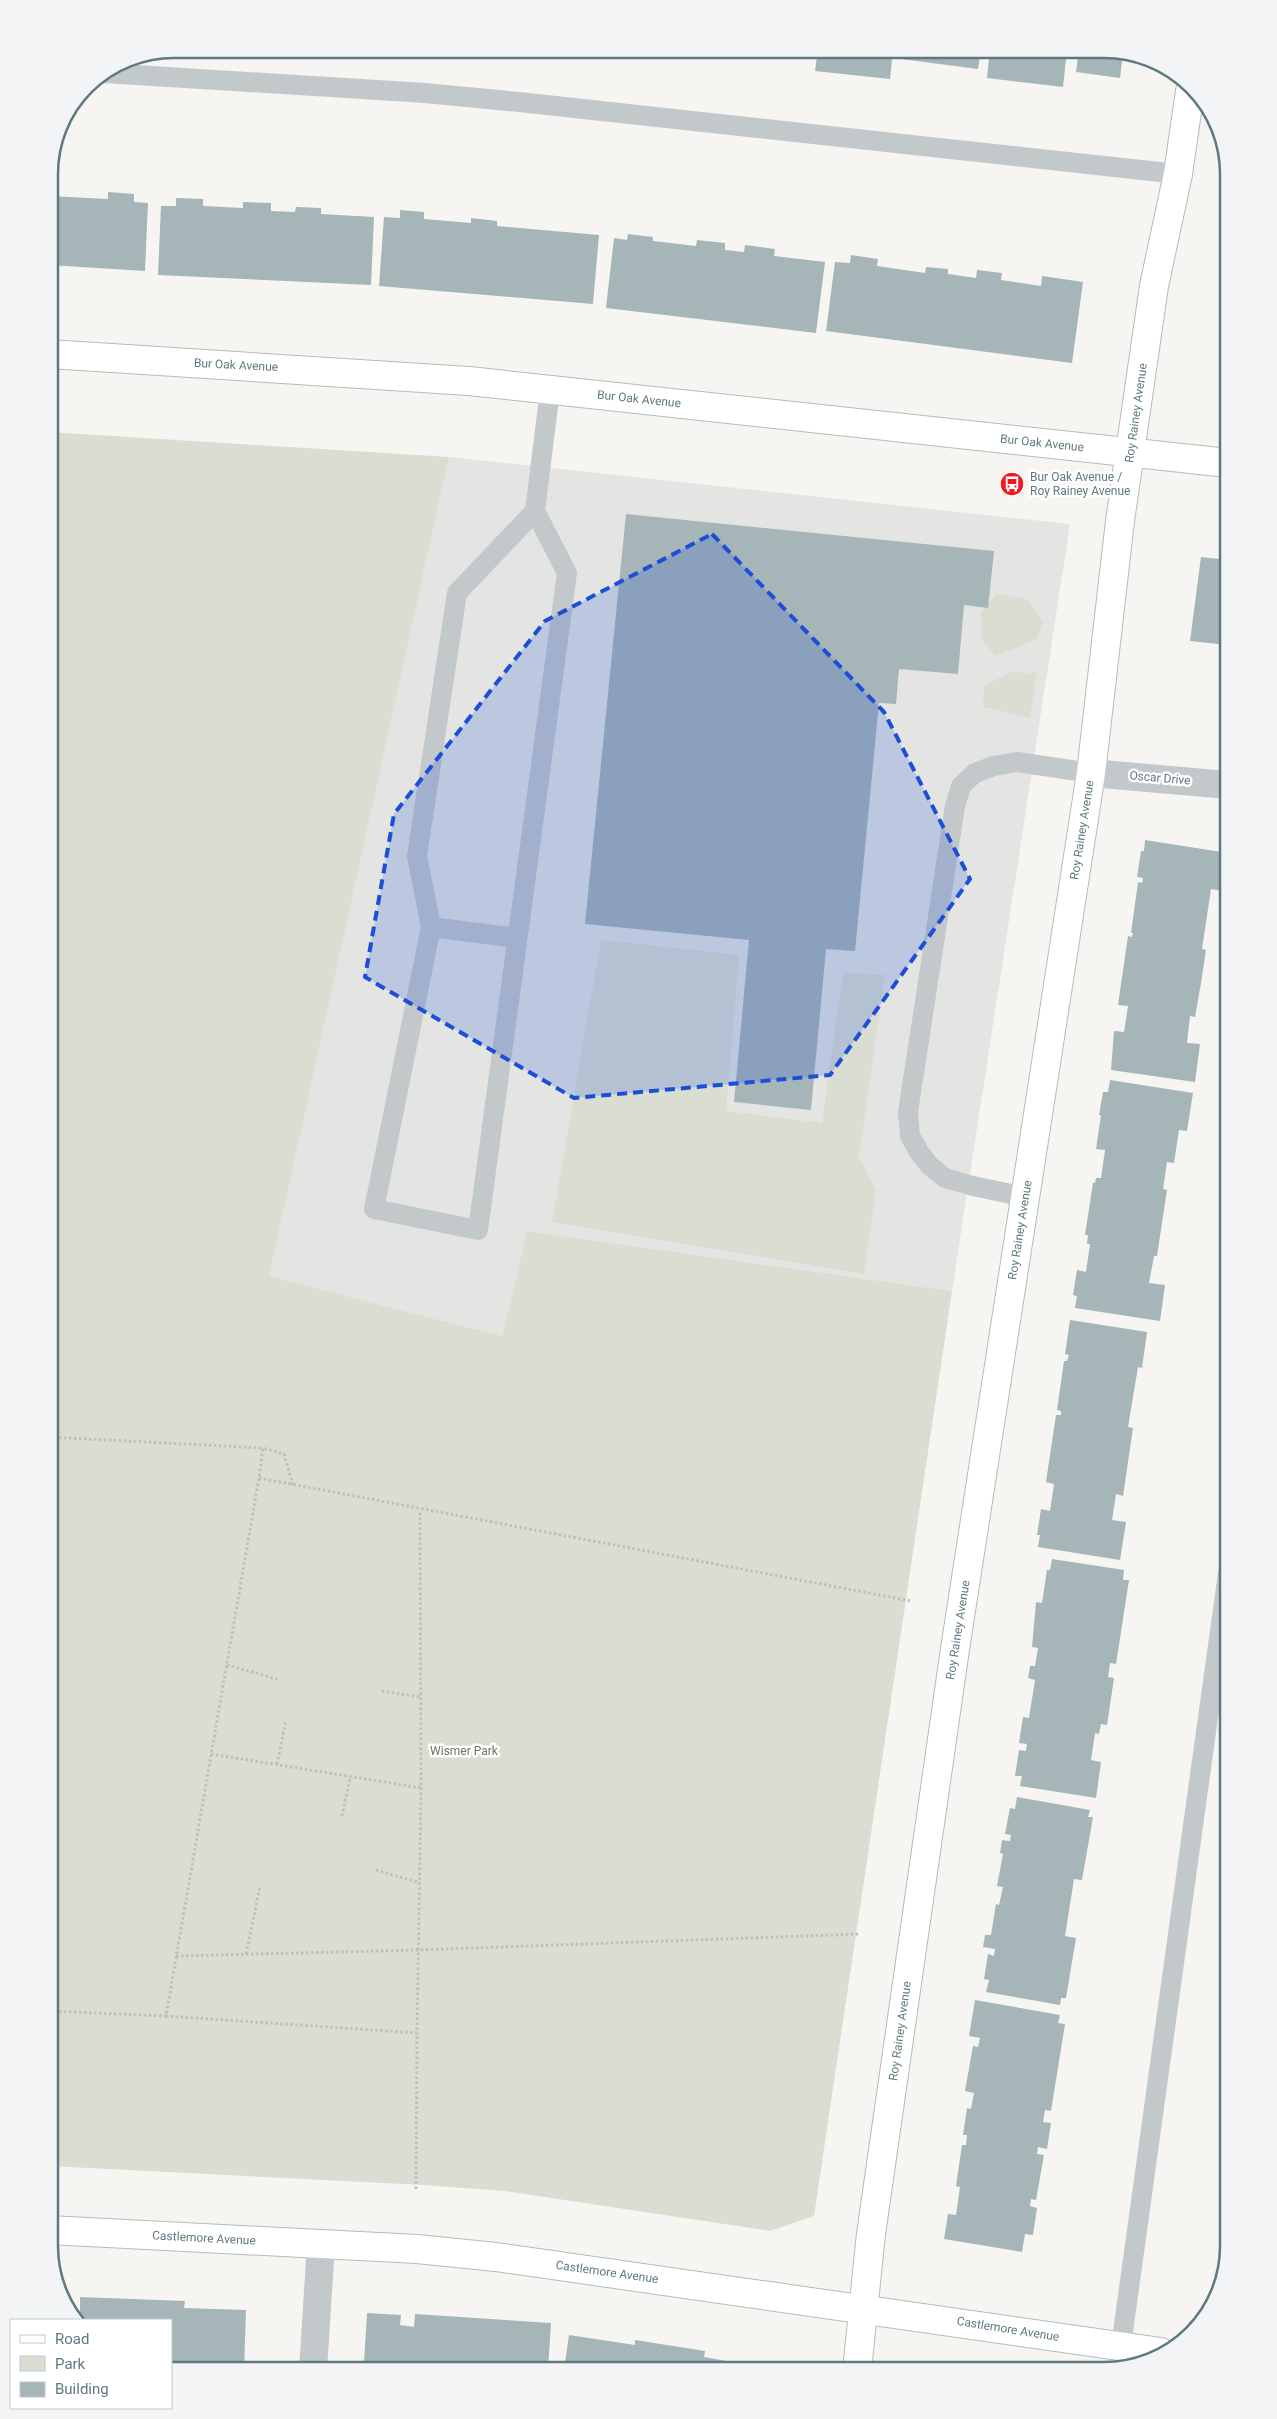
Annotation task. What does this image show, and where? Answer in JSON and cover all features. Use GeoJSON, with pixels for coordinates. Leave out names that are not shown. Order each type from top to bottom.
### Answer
{"type":"FeatureCollection","features":[{"type":"Feature","properties":{"kind":"street","name":"Roy Rainey Avenue"},"geometry":{"type":"LineString","coordinates":[[858,2362],[871,2234],[955,1649],[1091,773],[1130,452],[1154,286],[1178,174],[1189,95]]}},
{"type":"Feature","properties":{"kind":"street","name":"Bur Oak Avenue"},"geometry":{"type":"LineString","coordinates":[[58,355],[352,372],[550,390],[1220,462]]}},
{"type":"Feature","properties":{"kind":"street","name":"Oscar Drive"},"geometry":{"type":"LineString","coordinates":[[1091,773],[1220,784]]}},
{"type":"Feature","properties":{"kind":"street","name":"Castlemore Avenue"},"geometry":{"type":"LineString","coordinates":[[58,2230],[321,2244],[496,2257],[1152,2351]]}},
{"type":"Feature","properties":{"kind":"street"},"geometry":{"type":"LineString","coordinates":[[314,2361],[321,2244]]}},
{"type":"Feature","properties":{"kind":"lane"},"geometry":{"type":"LineString","coordinates":[[115,74],[472,98],[1178,174]]}},
{"type":"Feature","properties":{"kind":"lane"},"geometry":{"type":"LineString","coordinates":[[535,511],[457,594],[417,856],[431,927],[374,1209],[478,1230],[567,573],[535,511],[550,390]]}},
{"type":"Feature","properties":{"kind":"lane"},"geometry":{"type":"LineString","coordinates":[[1025,1197],[945,1178],[930,1166],[910,1136],[908,1112],[954,816],[961,786],[975,773],[994,766],[1017,762],[1091,773]]}},
{"type":"Feature","properties":{"kind":"lane"},"geometry":{"type":"LineString","coordinates":[[431,927],[517,938]]}},
{"type":"Feature","properties":{"kind":"lane"},"geometry":{"type":"LineString","coordinates":[[1121,2346],[1220,1631]]}},
{"type":"Feature","properties":{"kind":"path"},"geometry":{"type":"LineString","coordinates":[[58,1438],[263,1448],[284,1454],[293,1485]]}},
{"type":"Feature","properties":{"kind":"path"},"geometry":{"type":"LineString","coordinates":[[166,2016],[263,1448]]}},
{"type":"Feature","properties":{"kind":"path"},"geometry":{"type":"LineString","coordinates":[[259,1478],[420,1510],[911,1601]]}},
{"type":"Feature","properties":{"kind":"path"},"geometry":{"type":"LineString","coordinates":[[416,2189],[421,1788],[420,1510]]}},
{"type":"Feature","properties":{"kind":"path"},"geometry":{"type":"LineString","coordinates":[[227,1665],[280,1680]]}},
{"type":"Feature","properties":{"kind":"path"},"geometry":{"type":"LineString","coordinates":[[382,1691],[421,1697]]}},
{"type":"Feature","properties":{"kind":"path"},"geometry":{"type":"LineString","coordinates":[[277,1764],[286,1720]]}},
{"type":"Feature","properties":{"kind":"path"},"geometry":{"type":"LineString","coordinates":[[211,1754],[421,1788]]}},
{"type":"Feature","properties":{"kind":"path"},"geometry":{"type":"LineString","coordinates":[[342,1816],[350,1777]]}},
{"type":"Feature","properties":{"kind":"path"},"geometry":{"type":"LineString","coordinates":[[376,1870],[420,1883]]}},
{"type":"Feature","properties":{"kind":"path"},"geometry":{"type":"LineString","coordinates":[[246,1954],[260,1887]]}},
{"type":"Feature","properties":{"kind":"path"},"geometry":{"type":"LineString","coordinates":[[176,1956],[418,1950],[860,1934]]}},
{"type":"Feature","properties":{"kind":"path"},"geometry":{"type":"LineString","coordinates":[[58,2011],[166,2016],[417,2033]]}},
{"type":"Feature","properties":{"kind":"highlighted area"},"geometry":{"type":"Polygon","coordinates":[[[712,534],[884,712],[970,879],[830,1075],[574,1098],[365,977],[394,814],[545,621],[712,534]]]}},
{"type":"Feature","properties":{"kind":"shaded area"},"geometry":{"type":"Polygon","coordinates":[[[449,457],[1070,524],[952,1291],[527,1231],[502,1336],[268,1276],[449,457]]]}},
{"type":"Feature","properties":{"kind":"green space","name":"Wismer Park"},"geometry":{"type":"Polygon","coordinates":[[[58,433],[449,457],[269,1276],[502,1336],[527,1231],[952,1291],[814,2216],[770,2231],[504,2191],[423,2185],[58,2166],[58,433]]]}},
{"type":"Feature","properties":{"kind":"green space"},"geometry":{"type":"Polygon","coordinates":[[[996,594],[1027,599],[1043,621],[1037,639],[996,656],[983,643],[980,613],[996,594]]]}},
{"type":"Feature","properties":{"kind":"green space"},"geometry":{"type":"Polygon","coordinates":[[[1011,672],[1037,673],[1030,718],[983,707],[984,686],[1011,672]]]}},
{"type":"Feature","properties":{"kind":"green space"},"geometry":{"type":"Polygon","coordinates":[[[601,940],[739,955],[726,1111],[822,1123],[843,973],[885,975],[859,1157],[876,1190],[864,1274],[552,1222],[601,940]]]}},
{"type":"Feature","properties":{"kind":"building"},"geometry":{"type":"Polygon","coordinates":[[[817,58],[892,58],[890,79],[815,71],[817,58]]]}},
{"type":"Feature","properties":{"kind":"building"},"geometry":{"type":"Polygon","coordinates":[[[901,58],[980,58],[978,69],[901,58]]]}},
{"type":"Feature","properties":{"kind":"building"},"geometry":{"type":"Polygon","coordinates":[[[989,58],[1066,58],[1063,87],[987,78],[989,58]]]}},
{"type":"Feature","properties":{"kind":"building"},"geometry":{"type":"Polygon","coordinates":[[[1078,58],[1122,59],[1120,78],[1076,72],[1078,58]]]}},
{"type":"Feature","properties":{"kind":"building"},"geometry":{"type":"Polygon","coordinates":[[[108,192],[134,194],[134,202],[148,203],[145,271],[58,266],[58,196],[108,199],[108,192]]]}},
{"type":"Feature","properties":{"kind":"building"},"geometry":{"type":"Polygon","coordinates":[[[176,198],[203,199],[203,206],[243,208],[243,202],[271,203],[271,211],[295,212],[296,207],[321,208],[321,214],[374,217],[371,285],[158,275],[161,206],[176,206],[176,198]]]}},
{"type":"Feature","properties":{"kind":"building"},"geometry":{"type":"Polygon","coordinates":[[[400,210],[424,212],[424,219],[471,223],[471,218],[497,221],[497,226],[599,235],[593,304],[379,286],[384,217],[400,218],[400,210]]]}},
{"type":"Feature","properties":{"kind":"building"},"geometry":{"type":"Polygon","coordinates":[[[628,234],[653,237],[653,241],[696,246],[697,240],[725,243],[725,250],[744,252],[745,245],[775,249],[774,256],[825,262],[816,333],[606,308],[614,238],[627,240],[628,234]]]}},
{"type":"Feature","properties":{"kind":"building"},"geometry":{"type":"Polygon","coordinates":[[[851,255],[878,259],[877,266],[925,273],[926,267],[948,269],[948,274],[976,278],[977,270],[1002,273],[1001,280],[1041,286],[1042,276],[1083,282],[1072,363],[826,331],[835,262],[850,263],[851,255]]]}},
{"type":"Feature","properties":{"kind":"building"},"geometry":{"type":"Polygon","coordinates":[[[626,514],[994,551],[988,608],[964,605],[958,674],[899,669],[896,704],[879,703],[855,951],[826,949],[811,1110],[734,1102],[749,940],[585,924],[626,514]]]}},
{"type":"Feature","properties":{"kind":"building"},"geometry":{"type":"Polygon","coordinates":[[[1201,557],[1220,559],[1220,644],[1190,641],[1201,557]]]}},
{"type":"Feature","properties":{"kind":"building"},"geometry":{"type":"Polygon","coordinates":[[[1145,840],[1220,852],[1220,890],[1211,889],[1202,949],[1206,950],[1201,983],[1195,1017],[1190,1016],[1187,1043],[1200,1044],[1195,1082],[1111,1070],[1114,1031],[1124,1032],[1128,1006],[1118,1005],[1128,936],[1132,937],[1133,933],[1131,933],[1138,882],[1142,883],[1143,878],[1137,877],[1141,851],[1144,851],[1145,840]]]}},
{"type":"Feature","properties":{"kind":"building"},"geometry":{"type":"Polygon","coordinates":[[[1110,1080],[1193,1093],[1187,1131],[1179,1130],[1174,1163],[1167,1162],[1163,1189],[1167,1190],[1157,1256],[1154,1256],[1149,1283],[1165,1285],[1160,1321],[1075,1308],[1077,1296],[1073,1295],[1077,1270],[1086,1272],[1090,1244],[1087,1244],[1088,1235],[1085,1235],[1093,1183],[1095,1183],[1096,1178],[1101,1178],[1105,1150],[1096,1149],[1101,1115],[1099,1115],[1103,1092],[1108,1092],[1110,1080]]]}},
{"type":"Feature","properties":{"kind":"building"},"geometry":{"type":"Polygon","coordinates":[[[1070,1320],[1147,1332],[1142,1368],[1138,1367],[1128,1427],[1133,1428],[1123,1496],[1116,1494],[1112,1520],[1126,1522],[1120,1560],[1038,1547],[1040,1535],[1037,1535],[1041,1509],[1050,1511],[1054,1484],[1046,1482],[1056,1415],[1061,1415],[1061,1411],[1057,1410],[1064,1361],[1067,1361],[1069,1355],[1065,1354],[1070,1320]]]}},
{"type":"Feature","properties":{"kind":"building"},"geometry":{"type":"Polygon","coordinates":[[[1052,1559],[1124,1570],[1123,1580],[1129,1580],[1116,1664],[1110,1663],[1108,1677],[1114,1678],[1107,1725],[1101,1724],[1099,1734],[1095,1733],[1091,1760],[1101,1762],[1096,1798],[1020,1786],[1022,1776],[1015,1776],[1019,1750],[1026,1751],[1027,1744],[1019,1743],[1023,1717],[1029,1718],[1035,1680],[1028,1678],[1030,1666],[1035,1666],[1038,1648],[1032,1647],[1036,1602],[1042,1603],[1047,1570],[1050,1570],[1052,1559]]]}},
{"type":"Feature","properties":{"kind":"building"},"geometry":{"type":"Polygon","coordinates":[[[1017,1797],[1090,1810],[1088,1817],[1093,1817],[1082,1880],[1074,1879],[1065,1936],[1076,1938],[1066,1998],[1061,1998],[1060,2005],[986,1992],[989,1980],[984,1979],[988,1954],[994,1956],[995,1949],[983,1947],[985,1935],[991,1935],[996,1904],[999,1905],[1003,1887],[997,1886],[1003,1854],[1000,1853],[1002,1840],[1010,1841],[1011,1835],[1005,1834],[1010,1808],[1015,1809],[1017,1797]]]}},
{"type":"Feature","properties":{"kind":"building"},"geometry":{"type":"Polygon","coordinates":[[[975,2000],[1060,2015],[1058,2023],[1065,2024],[1051,2111],[1045,2110],[1043,2122],[1051,2123],[1047,2149],[1038,2147],[1037,2154],[1044,2155],[1036,2200],[1031,2199],[1030,2206],[1037,2208],[1033,2235],[1025,2234],[1022,2252],[944,2239],[948,2214],[956,2215],[960,2187],[956,2186],[962,2145],[966,2145],[967,2135],[963,2135],[967,2108],[971,2109],[974,2093],[965,2091],[973,2046],[978,2047],[980,2038],[969,2036],[975,2000]]]}},
{"type":"Feature","properties":{"kind":"building"},"geometry":{"type":"Polygon","coordinates":[[[80,2297],[185,2301],[184,2308],[246,2310],[244,2361],[172,2361],[172,2319],[85,2319],[80,2313],[80,2297]]]}},
{"type":"Feature","properties":{"kind":"building"},"geometry":{"type":"Polygon","coordinates":[[[367,2313],[401,2315],[400,2325],[414,2327],[415,2314],[551,2323],[549,2361],[364,2361],[367,2313]]]}},
{"type":"Feature","properties":{"kind":"building"},"geometry":{"type":"Polygon","coordinates":[[[569,2335],[635,2345],[635,2340],[705,2351],[704,2357],[730,2362],[565,2361],[569,2335]]]}},
{"type":"Feature","properties":{"kind":"place","name":"Bur Oak Avenue / Roy Rainey Avenue"},"geometry":{"type":"Point","coordinates":[1012,484]}}]}
